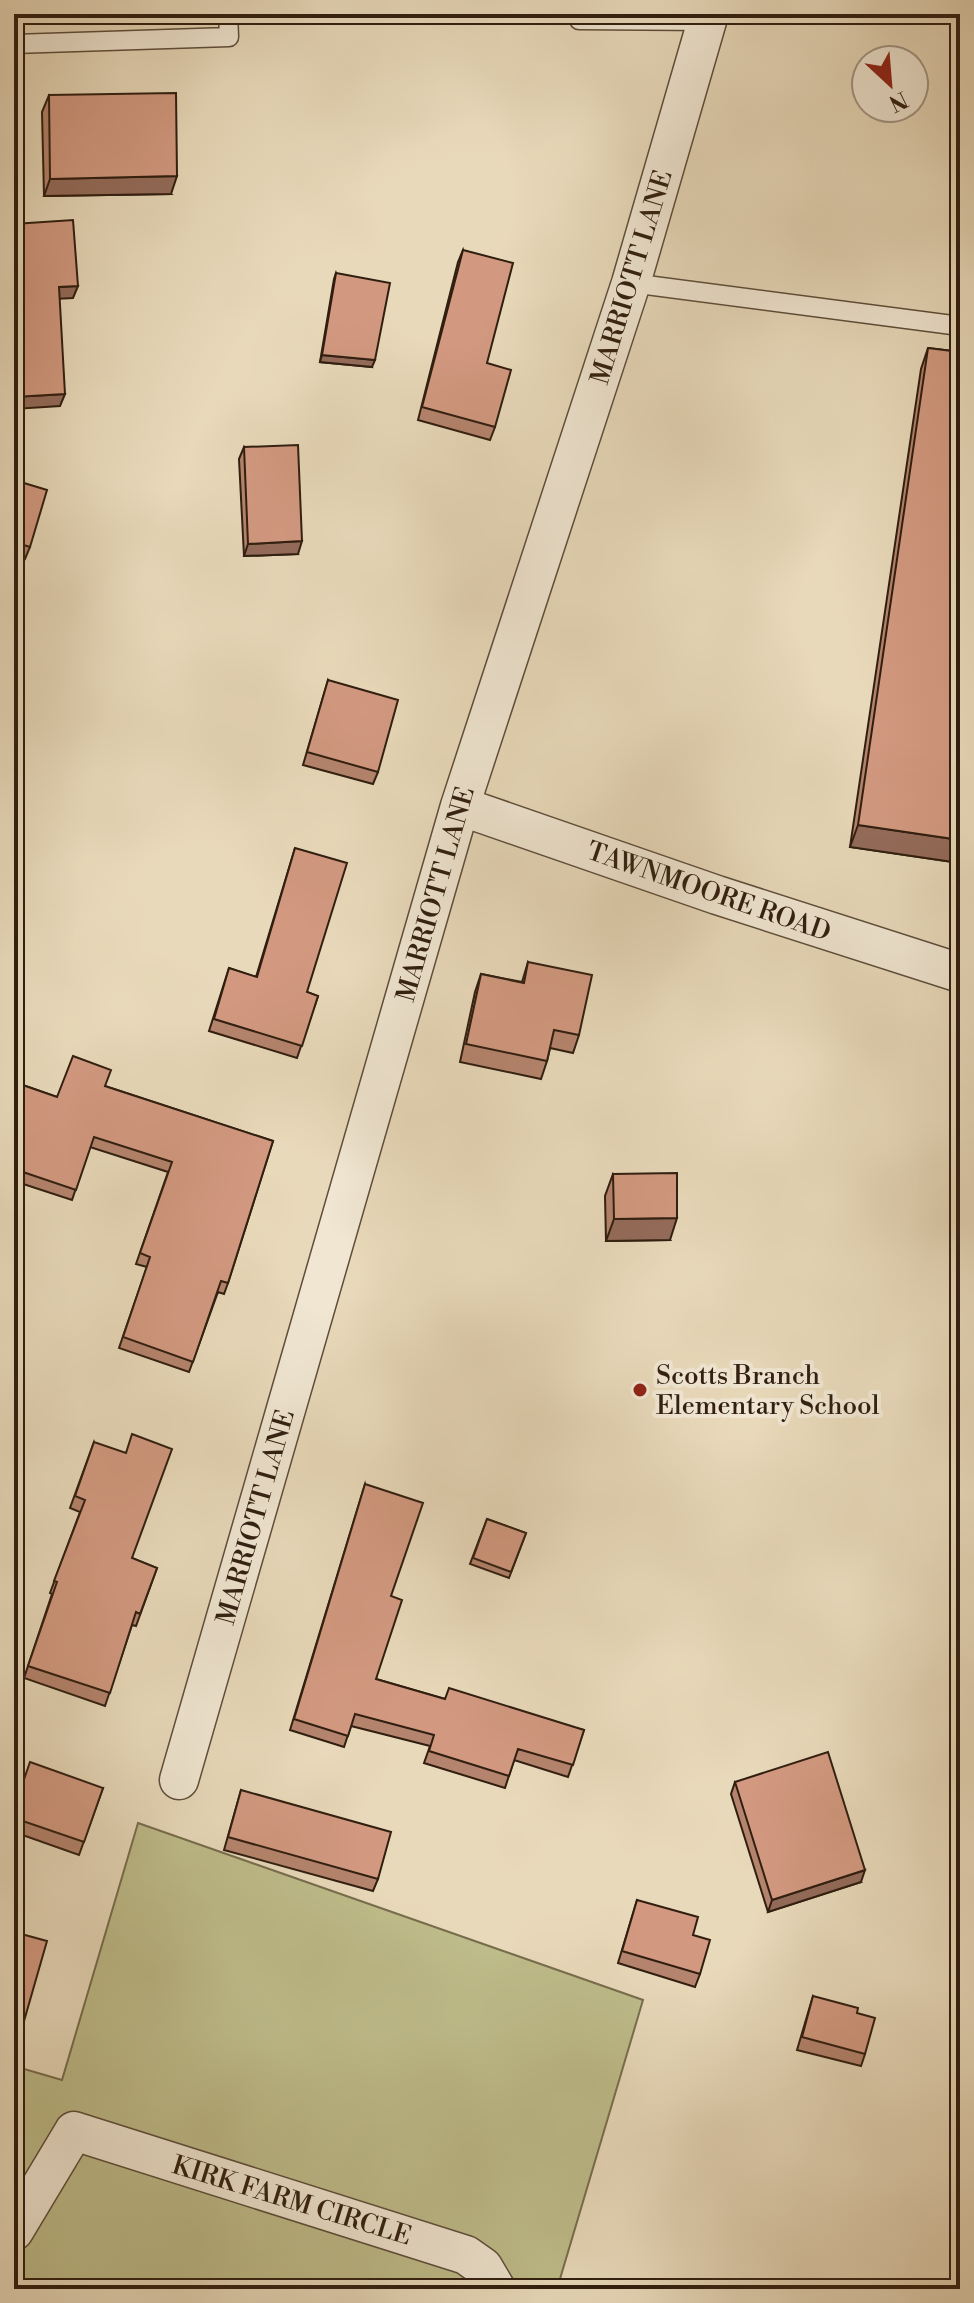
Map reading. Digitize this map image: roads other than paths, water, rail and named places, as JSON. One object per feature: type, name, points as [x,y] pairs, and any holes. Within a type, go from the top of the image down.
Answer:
[{"type":"street","name":"MARRIOTT LANE","points":[[179,1780],[460,806],[631,283],[708,17]]},
{"type":"street","name":"TAWNMOORE ROAD","points":[[460,806],[717,895],[960,973]]},
{"type":"street","name":"KIRK FARM CIRCLE","points":[[14,2231],[74,2131],[466,2255],[483,2267],[496,2289]]},
{"type":"lane","points":[[14,44],[229,37],[228,14]]},
{"type":"lane","points":[[579,14],[579,20],[708,17]]},
{"type":"lane","points":[[631,283],[960,326]]},
{"type":"place","name":"Scotts Branch Elementary School","points":[[640,1390]]}]
